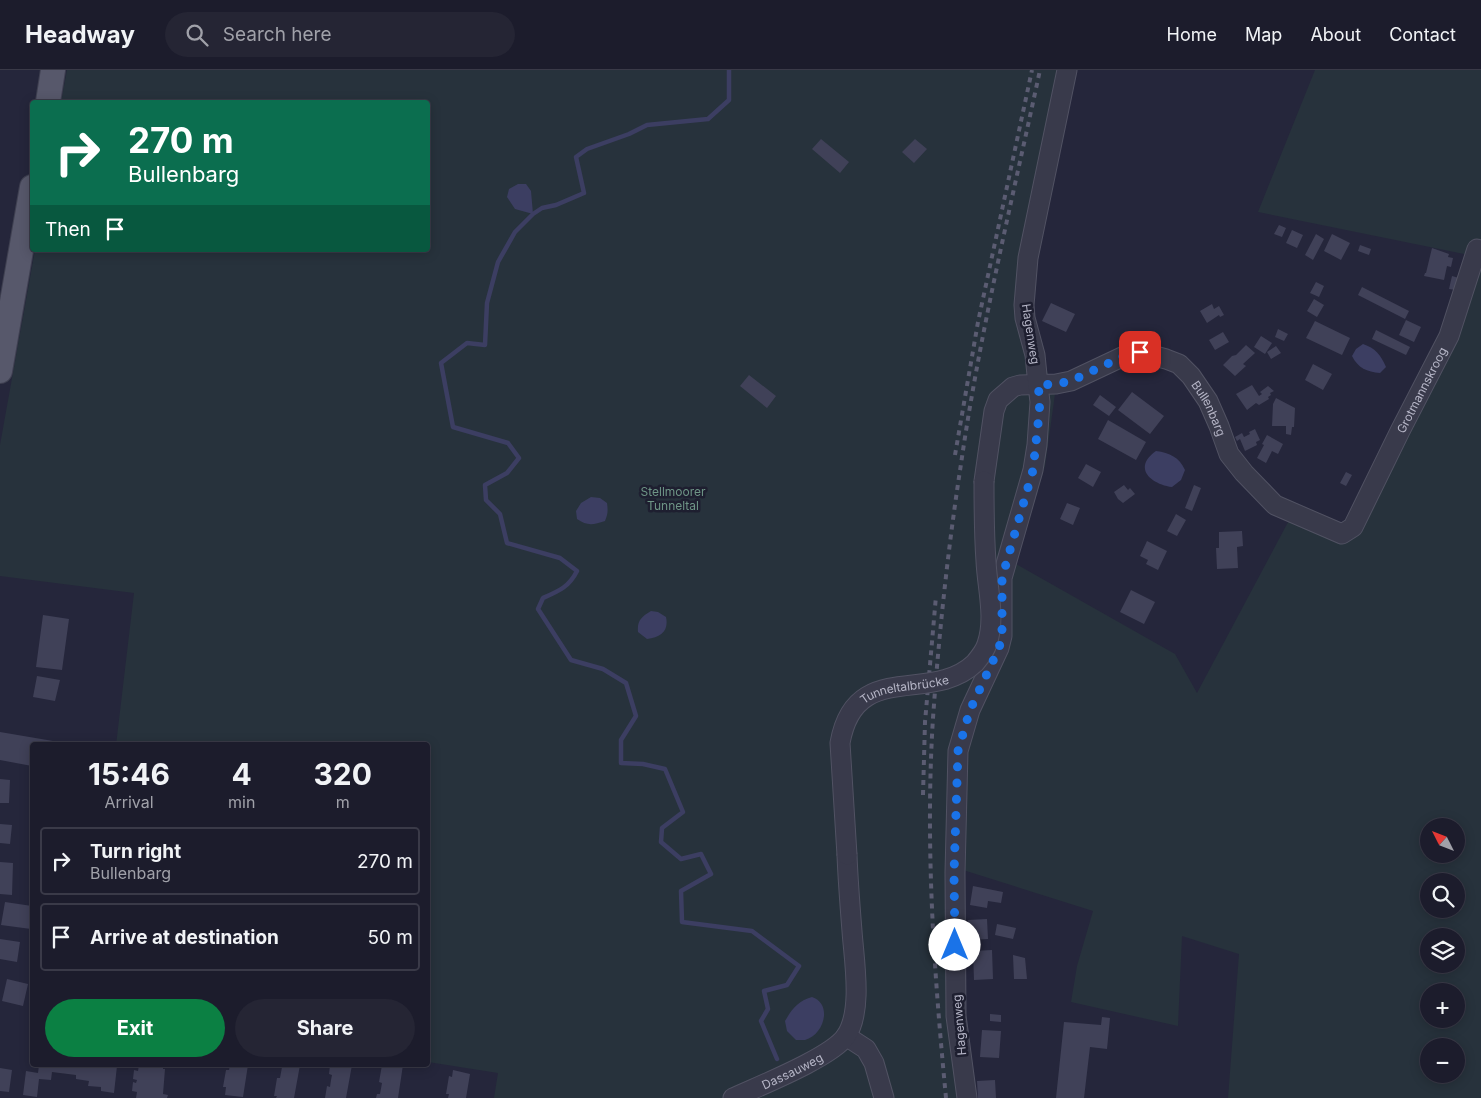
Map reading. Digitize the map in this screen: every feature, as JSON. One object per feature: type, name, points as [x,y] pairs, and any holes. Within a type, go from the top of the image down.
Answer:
[{"type":"main road","points":[[48,100],[53,70]]},
{"type":"main road","points":[[0,371],[30,199]]},
{"type":"street","name":"Hagenweg","points":[[967,1098],[956,1016],[954,874],[958,751],[970,710],[999,648],[1002,636],[1002,578],[1033,470],[1040,402],[1035,355],[1025,318],[1025,281],[1028,258],[1067,70]]},
{"type":"street","name":"Grotmannskroog","points":[[1353,528],[1449,336],[1477,249]]},
{"type":"street","name":"Bullenbarg","points":[[1038,385],[1071,381],[1124,356],[1140,352],[1153,354],[1179,364],[1191,376],[1208,401],[1220,426],[1229,454],[1244,473],[1275,505],[1342,534],[1353,528]]},
{"type":"street","name":"Tunneltalbrücke","points":[[846,1036],[854,1009],[856,985],[840,743],[842,732],[852,711],[877,690],[954,677],[963,673],[984,652],[989,636],[990,610],[986,562],[984,481],[991,424],[998,400],[1013,387],[1038,385]]},
{"type":"street","name":"Dassauweg","points":[[734,1098],[824,1053],[846,1036]]},
{"type":"street","points":[[846,1036],[866,1049],[874,1063],[884,1098]]},
{"type":"green space","name":"Stellmoorer Tunneltal","points":[[67,70],[1075,70],[1033,275],[1033,329],[1055,394],[1045,466],[1016,564],[1175,654],[1197,693],[1295,509],[1344,529],[1445,333],[1469,255],[1258,212],[1315,70],[1481,70],[1481,1098],[1228,1098],[1239,954],[1182,936],[1178,1026],[1071,1002],[1077,966],[1093,911],[963,870],[949,979],[957,1098],[494,1098],[498,1073],[430,1062],[430,742],[116,742],[134,593],[0,576],[0,445],[35,252],[430,252],[430,100],[61,100]]},
{"type":"water","points":[[518,184],[526,184],[531,191],[533,214],[515,209],[507,197],[509,189]]},
{"type":"water","points":[[1363,344],[1377,352],[1382,359],[1386,367],[1380,373],[1363,369],[1354,360],[1352,356],[1356,349]]},
{"type":"water","points":[[1156,451],[1174,456],[1185,470],[1181,480],[1172,487],[1151,479],[1147,474],[1145,463]]},
{"type":"water","points":[[591,497],[600,498],[607,503],[605,521],[590,524],[577,519],[576,511],[581,503]]},
{"type":"water","points":[[651,611],[658,612],[666,617],[667,622],[665,630],[660,635],[647,639],[638,632],[638,625],[642,617]]},
{"type":"water","points":[[812,997],[819,1001],[822,1006],[824,1019],[812,1037],[805,1040],[796,1040],[787,1031],[785,1021],[796,1006]]},
{"type":"building","points":[[821,139],[849,162],[840,173],[812,149]]},
{"type":"building","points":[[915,139],[927,149],[914,163],[902,152]]},
{"type":"building","points":[[1279,225],[1286,228],[1282,237],[1274,234]]},
{"type":"building","points":[[1292,230],[1303,235],[1297,248],[1286,243]]},
{"type":"building","points":[[1316,234],[1324,239],[1313,260],[1305,255]]},
{"type":"building","points":[[1332,234],[1350,243],[1341,260],[1324,251]]},
{"type":"building","points":[[1360,245],[1371,249],[1369,255],[1358,251]]},
{"type":"building","points":[[1432,248],[1449,254],[1448,257],[1453,258],[1451,267],[1447,266],[1444,280],[1424,276]]},
{"type":"building","points":[[1452,276],[1459,278],[1456,290],[1449,289]]},
{"type":"building","points":[[1316,282],[1324,286],[1319,297],[1310,293]]},
{"type":"building","points":[[1362,287],[1409,311],[1405,319],[1358,295]]},
{"type":"building","points":[[1314,299],[1324,305],[1317,317],[1307,311]]},
{"type":"building","points":[[1051,303],[1075,314],[1066,332],[1042,321]]},
{"type":"building","points":[[1212,304],[1214,309],[1219,306],[1224,315],[1220,317],[1219,315],[1207,323],[1200,311]]},
{"type":"building","points":[[1406,320],[1421,327],[1414,342],[1399,335]]},
{"type":"building","points":[[1315,321],[1350,338],[1342,355],[1306,338]]},
{"type":"building","points":[[1278,329],[1288,334],[1284,341],[1275,337]]},
{"type":"building","points":[[1376,330],[1410,347],[1406,355],[1372,339]]},
{"type":"building","points":[[1223,332],[1229,342],[1215,350],[1209,340]]},
{"type":"building","points":[[1261,336],[1272,343],[1265,354],[1254,347]]},
{"type":"building","points":[[1246,345],[1255,353],[1243,364],[1246,366],[1235,376],[1223,365]]},
{"type":"building","points":[[1276,346],[1281,353],[1271,359],[1267,352]]},
{"type":"building","points":[[1313,364],[1332,374],[1323,390],[1305,380]]},
{"type":"building","points":[[749,375],[776,396],[767,408],[740,386]]},
{"type":"building","points":[[1252,385],[1259,396],[1262,394],[1260,392],[1268,386],[1274,391],[1270,393],[1269,399],[1259,405],[1256,403],[1247,410],[1236,394]]},
{"type":"building","points":[[1132,392],[1164,416],[1150,434],[1118,410]]},
{"type":"building","points":[[1100,395],[1116,407],[1109,416],[1093,405]]},
{"type":"building","points":[[1276,398],[1295,408],[1294,427],[1292,427],[1291,435],[1286,434],[1286,426],[1272,426],[1273,404]]},
{"type":"building","points":[[1108,420],[1146,442],[1136,460],[1098,439]]},
{"type":"building","points":[[1255,429],[1260,440],[1256,442],[1257,445],[1245,451],[1240,439],[1237,441],[1235,437],[1242,433],[1244,437]]},
{"type":"building","points":[[1267,435],[1283,444],[1278,454],[1272,451],[1266,463],[1257,458]]},
{"type":"building","points":[[1086,464],[1101,472],[1093,487],[1078,478]]},
{"type":"building","points":[[1346,472],[1352,475],[1346,486],[1340,483]]},
{"type":"building","points":[[1124,485],[1135,494],[1123,503],[1114,492]]},
{"type":"building","points":[[1194,485],[1201,488],[1192,511],[1185,508]]},
{"type":"building","points":[[1067,503],[1080,508],[1073,525],[1060,519]]},
{"type":"building","points":[[1176,514],[1186,520],[1177,536],[1167,531]]},
{"type":"building","points":[[1242,531],[1243,546],[1237,547],[1238,568],[1217,569],[1216,548],[1219,548],[1219,532]]},
{"type":"building","points":[[1147,541],[1167,551],[1158,570],[1146,564],[1148,560],[1140,556]]},
{"type":"building","points":[[1131,590],[1155,602],[1144,624],[1120,612]]},
{"type":"building","points":[[43,615],[69,619],[62,670],[36,667]]},
{"type":"building","points":[[37,676],[60,680],[55,701],[33,697]]},
{"type":"building","points":[[0,732],[53,741],[30,742],[30,766],[0,760]]},
{"type":"building","points":[[0,779],[10,780],[9,803],[0,803]]},
{"type":"building","points":[[0,824],[12,825],[10,844],[0,843]]},
{"type":"building","points":[[0,862],[13,863],[12,895],[0,894]]},
{"type":"building","points":[[973,886],[1003,892],[1001,903],[988,901],[987,908],[970,905]]},
{"type":"building","points":[[5,902],[30,906],[30,929],[1,925]]},
{"type":"building","points":[[987,919],[988,939],[969,940],[968,920]]},
{"type":"building","points":[[997,924],[1016,928],[1013,939],[995,935]]},
{"type":"building","points":[[0,939],[20,942],[17,962],[0,959]]},
{"type":"building","points":[[992,950],[993,979],[974,980],[973,951]]},
{"type":"building","points":[[1013,955],[1025,958],[1027,979],[1014,979]]},
{"type":"building","points":[[7,979],[28,984],[23,1006],[2,1001]]},
{"type":"building","points":[[990,1014],[1001,1015],[1001,1022],[990,1021]]},
{"type":"building","points":[[1102,1017],[1110,1018],[1107,1049],[1090,1047],[1084,1098],[1056,1098],[1064,1022],[1101,1025]]},
{"type":"building","points":[[982,1030],[1001,1031],[999,1058],[980,1057]]},
{"type":"building","points":[[39,1067],[117,1067],[114,1093],[101,1091],[101,1087],[88,1086],[89,1081],[76,1079],[76,1075],[52,1072],[51,1080],[39,1079],[37,1097],[23,1095],[26,1071],[38,1073]]},
{"type":"building","points":[[139,1067],[163,1067],[165,1069],[163,1094],[168,1095],[167,1098],[136,1098],[137,1092],[132,1091],[133,1082],[136,1083],[137,1080],[133,1079],[134,1070],[138,1071]]},
{"type":"building","points":[[230,1067],[248,1067],[243,1097],[225,1095],[226,1087],[223,1087],[226,1070],[229,1070]]},
{"type":"building","points":[[282,1067],[300,1067],[294,1098],[276,1098],[277,1096],[274,1096],[277,1078],[280,1078]]},
{"type":"building","points":[[330,1067],[352,1067],[346,1098],[325,1098],[327,1086],[330,1087],[332,1075],[329,1074]]},
{"type":"building","points":[[382,1067],[403,1067],[398,1098],[376,1098],[377,1094],[380,1094],[382,1083],[379,1082]]},
{"type":"building","points":[[0,1068],[12,1070],[9,1092],[0,1091]]},
{"type":"building","points":[[453,1070],[470,1074],[466,1098],[448,1098],[449,1094],[446,1094],[449,1076],[452,1077]]},
{"type":"building","points":[[995,1080],[996,1098],[978,1098],[977,1081]]},
{"type":"waterway","points":[[729,70],[729,100],[708,119],[647,125],[629,134],[587,149],[576,157],[584,193],[556,205],[542,208],[533,214],[515,232],[498,262],[487,303],[485,345],[467,343],[441,363],[453,427],[508,443],[519,458],[507,473],[485,485],[486,500],[500,514],[507,543],[560,558],[577,571],[571,581],[563,588],[543,598],[538,609],[571,660],[603,669],[626,683],[636,716],[621,740],[621,763],[643,764],[665,769],[683,812],[662,828],[661,842],[681,859],[701,854],[711,874],[681,891],[682,922],[752,931],[799,966],[787,985],[764,991],[768,1009],[761,1021],[777,1059]]},
{"type":"railway","points":[[955,455],[978,322],[1032,70]]},
{"type":"railway","points":[[946,1098],[938,1003],[930,861],[931,766],[938,654],[952,527],[977,365],[1040,70]]},
{"type":"railway","points":[[923,795],[925,722],[936,596]]},
{"type":"route","points":[[955,945],[954,874],[958,751],[970,710],[999,648],[1002,636],[1002,578],[1033,470],[1040,402],[1038,385],[1071,381],[1124,356],[1140,352]]}]
